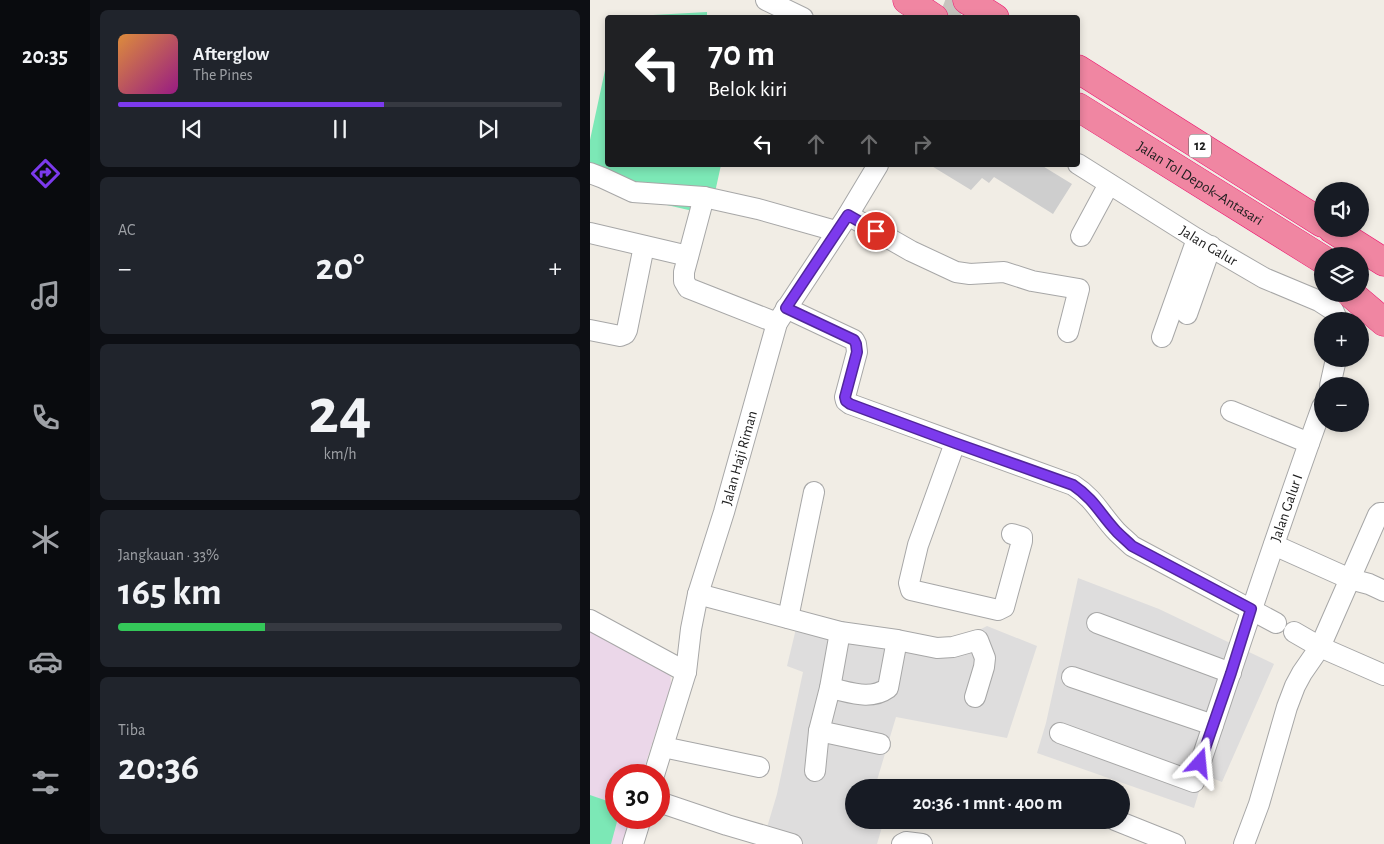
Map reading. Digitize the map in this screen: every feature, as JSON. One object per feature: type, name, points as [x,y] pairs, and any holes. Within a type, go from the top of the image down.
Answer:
[{"type":"highway","points":[[907,0],[930,15]]},
{"type":"highway","points":[[967,0],[990,15]]},
{"type":"highway","name":"Jalan Tol Depok–Antasari","points":[[1080,70],[1314,218]]},
{"type":"highway","name":"Jalan Tol Depok–Antasari","points":[[1080,108],[1314,254]]},
{"type":"highway","points":[[1270,226],[1314,263]]},
{"type":"highway","points":[[1345,237],[1384,262]]},
{"type":"highway","points":[[1369,288],[1384,298]]},
{"type":"highway","points":[[1360,302],[1384,322]]},
{"type":"street","points":[[766,0],[797,15]]},
{"type":"street","name":"Jalan Galur","points":[[1080,165],[1264,278],[1319,301],[1334,312]]},
{"type":"street","name":"Jalan Haji Riman","points":[[658,764],[686,672],[691,629],[698,594],[781,316],[877,167]]},
{"type":"street","points":[[590,174],[633,192],[704,197],[758,209],[842,223],[956,272],[970,274],[1004,272],[1032,280],[1079,289],[1068,332]]},
{"type":"street","points":[[1081,236],[1109,184]]},
{"type":"street","points":[[704,197],[684,272],[684,281],[688,288],[854,340],[857,352],[845,397],[846,401],[850,404],[1073,485],[1095,503],[1117,532],[1132,546],[1276,622]]},
{"type":"street","points":[[590,233],[688,256]]},
{"type":"street","points":[[1187,314],[1204,242]]},
{"type":"street","points":[[1162,337],[1204,242]]},
{"type":"street","points":[[590,330],[620,336],[625,334],[644,246]]},
{"type":"street","points":[[1232,411],[1309,443]]},
{"type":"street","name":"Jalan Galur I","points":[[1060,733],[1194,782],[1251,609],[1314,429]]},
{"type":"street","points":[[955,443],[918,545],[909,583],[911,590],[998,610],[1004,607],[1022,541],[1022,537],[1012,534]]},
{"type":"street","points":[[788,618],[814,492]]},
{"type":"street","points":[[1244,844],[1259,804],[1287,707],[1295,686],[1320,647],[1378,515],[1384,513]]},
{"type":"street","points":[[1274,545],[1350,579],[1369,584],[1384,591]]},
{"type":"street","points":[[698,594],[840,632],[938,648],[953,647],[978,640],[985,658],[975,697]]},
{"type":"street","points":[[590,620],[686,672]]},
{"type":"street","points":[[1097,623],[1231,673]]},
{"type":"street","points":[[815,771],[819,731],[830,688],[840,632]]},
{"type":"street","points":[[1294,632],[1320,647],[1384,675]]},
{"type":"street","points":[[830,688],[872,696],[880,694],[888,688],[897,640]]},
{"type":"street","points":[[1072,678],[1213,725]]},
{"type":"street","points":[[819,731],[880,744]]},
{"type":"street","points":[[663,747],[759,767]]},
{"type":"street","points":[[670,806],[792,844]]},
{"type":"street","points":[[1130,826],[1175,844]]},
{"type":"street","points":[[633,844],[638,829]]},
{"type":"street","points":[[902,844],[906,842],[922,844]]},
{"type":"shaded area","points":[[933,167],[1044,167],[1072,184],[1053,214],[994,177],[989,183],[982,178],[971,190]]},
{"type":"shaded area","points":[[1078,578],[1159,609],[1274,664],[1222,782],[1204,775],[1194,808],[1130,786],[1130,779],[1111,779],[1037,753],[1046,723]]},
{"type":"shaded area","points":[[800,612],[910,636],[960,640],[987,626],[1037,646],[1007,738],[896,717],[877,779],[845,779],[845,829],[881,829],[877,844],[762,844],[777,794],[803,672],[787,666]]},
{"type":"shaded area","points":[[590,620],[608,629],[630,654],[670,667],[671,685],[646,764],[605,764],[605,829],[627,829],[622,844],[590,844]]},
{"type":"green space","points":[[707,12],[707,15],[653,15]]},
{"type":"green space","points":[[605,70],[605,167],[721,167],[710,215],[667,205],[590,173],[590,140]]},
{"type":"green space","points":[[590,795],[605,800],[605,829],[615,829],[611,844],[590,844]]},
{"type":"tunnel","points":[[950,15],[956,0]]},
{"type":"route","points":[[876,231],[848,215],[786,308],[854,340],[857,352],[845,397],[846,401],[955,443],[1073,485],[1095,503],[1117,532],[1132,546],[1251,609],[1200,763]]}]
